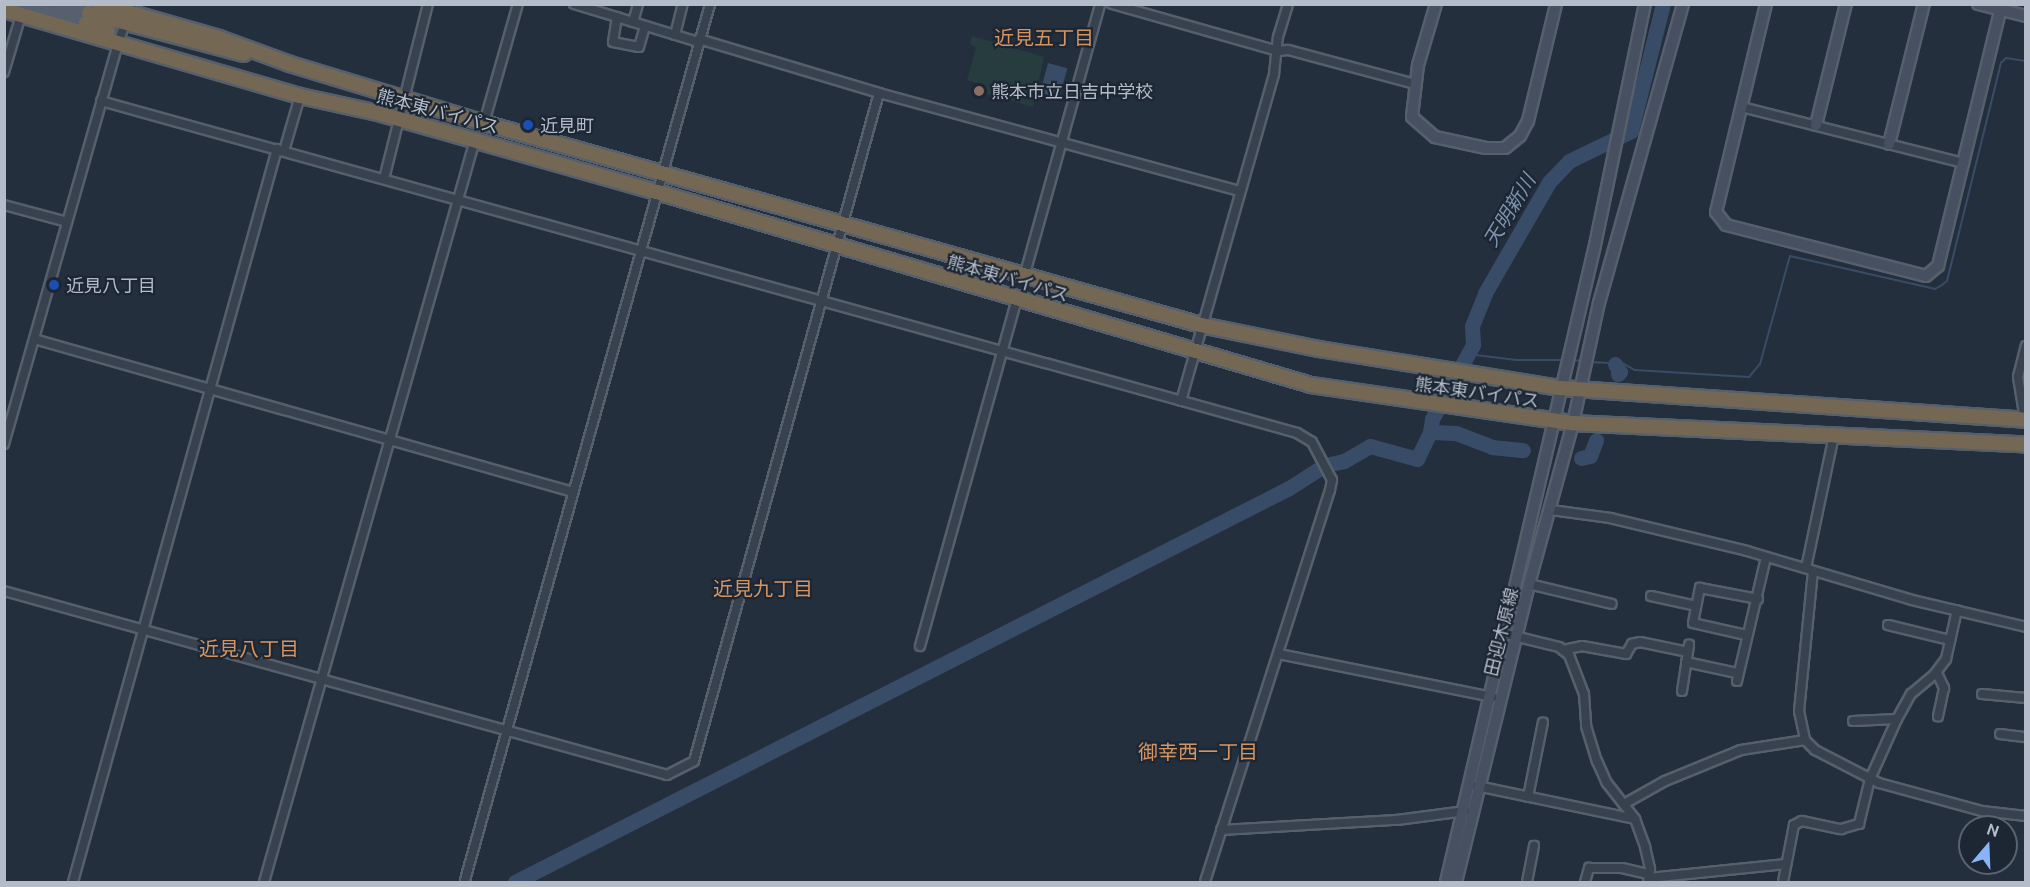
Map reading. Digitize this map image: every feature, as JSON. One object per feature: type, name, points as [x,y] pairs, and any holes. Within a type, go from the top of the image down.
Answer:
[{"type":"highway","name":"熊本東バイパス","points":[[4,10],[21,10],[219,38],[290,64],[484,123],[663,172],[1023,278],[1201,325],[1318,349],[1477,377],[1560,388],[2025,420]]},
{"type":"highway","name":"熊本東バイパス","points":[[92,14],[125,24],[300,96],[374,112],[657,192],[1311,385],[1474,411],[1573,423],[2025,444]]},
{"type":"highway","points":[[92,14],[374,112]]},
{"type":"main road","points":[[60,4],[92,14]]},
{"type":"main road","points":[[21,10],[92,14]]},
{"type":"street","points":[[384,179],[406,99],[428,4]]},
{"type":"street","points":[[484,123],[518,4]]},
{"type":"street","points":[[574,4],[879,93],[1240,191]]},
{"type":"street","points":[[633,22],[638,4]]},
{"type":"street","points":[[675,35],[683,4]]},
{"type":"street","points":[[465,880],[505,730],[710,4]]},
{"type":"street","points":[[1023,278],[1100,4]]},
{"type":"street","points":[[1112,4],[1278,51],[1288,50],[1415,84]]},
{"type":"street","points":[[1181,401],[1278,51],[1288,4]]},
{"type":"street","points":[[1436,4],[1415,84],[1412,117],[1425,132],[1486,148],[1504,148],[1520,136],[1528,121],[1556,4]]},
{"type":"street","name":"田迎木原線","points":[[1446,882],[1475,785],[1511,635],[1560,388],[1583,300],[1645,4]]},
{"type":"street","name":"田迎木原線","points":[[1511,635],[1551,510],[1599,303],[1683,4]]},
{"type":"street","points":[[1766,4],[1716,213],[1726,225],[1926,276],[1938,266],[2001,7]]},
{"type":"street","points":[[1816,125],[1846,4]]},
{"type":"street","points":[[1889,144],[1924,4]]},
{"type":"street","points":[[1978,4],[2001,7],[2025,16]]},
{"type":"street","points":[[4,72],[21,10]]},
{"type":"street","points":[[617,17],[613,42],[639,47],[645,26]]},
{"type":"street","points":[[4,444],[6,430],[101,100],[125,24]]},
{"type":"street","points":[[4,591],[667,775],[694,761],[879,93]]},
{"type":"street","points":[[73,882],[280,150],[300,96]]},
{"type":"street","points":[[101,100],[1297,433],[1312,442],[1332,480],[1280,654],[1205,882]]},
{"type":"street","points":[[1742,107],[1964,163]]},
{"type":"street","points":[[264,882],[475,140]]},
{"type":"street","points":[[4,205],[67,222]]},
{"type":"street","points":[[920,646],[1017,299]]},
{"type":"street","points":[[34,339],[573,492]]},
{"type":"street","points":[[2025,346],[2018,377],[2025,420]]},
{"type":"street","points":[[1833,435],[1810,570],[1799,711],[1804,740],[1815,750],[1870,778],[1982,811],[2025,816]]},
{"type":"street","points":[[1551,510],[1610,518],[1766,557],[2025,627]]},
{"type":"street","points":[[1686,662],[1737,677],[1746,635],[1752,627],[1766,557]]},
{"type":"street","points":[[1529,584],[1612,604]]},
{"type":"street","points":[[1746,635],[1693,623],[1700,588],[1758,599]]},
{"type":"street","points":[[1651,596],[1696,606]]},
{"type":"street","points":[[1783,882],[1794,825],[1802,821],[1841,829],[1859,824],[1870,778],[1897,719],[1911,694],[1937,673],[1946,659],[1957,610]]},
{"type":"street","points":[[1888,625],[1950,640]]},
{"type":"street","points":[[1511,635],[1563,650],[1569,655],[1584,694],[1587,726],[1597,761],[1607,783],[1635,819],[1649,878]]},
{"type":"street","points":[[1563,650],[1582,646],[1626,654],[1632,644],[1640,642],[1688,648],[1682,691]]},
{"type":"street","points":[[1280,654],[1496,698]]},
{"type":"street","points":[[1937,673],[1944,688],[1938,716]]},
{"type":"street","points":[[1982,694],[2025,698]]},
{"type":"street","points":[[1853,721],[1897,719]]},
{"type":"street","points":[[1528,797],[1544,722]]},
{"type":"street","points":[[2000,734],[2025,737]]},
{"type":"street","points":[[1624,804],[1665,781],[1741,750],[1804,740]]},
{"type":"street","points":[[1475,785],[1635,819]]},
{"type":"street","points":[[1221,830],[1397,820],[1468,811]]},
{"type":"street","name":"田迎木原線","points":[[1456,882],[1468,811]]},
{"type":"street","points":[[1527,882],[1534,846]]},
{"type":"street","points":[[1585,882],[1589,868],[1622,868],[1649,878],[1786,864]]},
{"type":"green space","points":[[972,36],[1044,57],[1033,107],[980,92],[982,85],[967,80],[976,48],[970,44]]},
{"type":"water","points":[[1048,63],[1067,68],[1059,98],[1040,93]]},
{"type":"waterway","name":"天明新川","points":[[1430,432],[1432,419],[1473,345],[1472,326],[1485,293],[1549,182],[1569,161],[1631,131],[1663,4]]},
{"type":"waterway","points":[[1589,362],[1624,364],[1635,370],[1749,377],[1760,364],[1790,256],[1935,289],[1942,285],[1947,281],[2001,63],[2006,58],[2026,61]]},
{"type":"waterway","points":[[1467,354],[1517,360],[1566,360]]},
{"type":"waterway","points":[[1571,360],[1584,361]]},
{"type":"waterway","points":[[1615,364],[1620,372],[1618,374]]},
{"type":"waterway","points":[[515,882],[1289,488],[1325,465],[1344,461],[1370,446],[1417,459],[1430,432],[1456,433],[1492,447],[1523,450]]},
{"type":"waterway","points":[[1581,458],[1590,456],[1596,440]]},
{"type":"place","name":"熊本市立日吉中学校","points":[[979,91]]},
{"type":"place","name":"近見町","points":[[528,125]]},
{"type":"place","name":"近見八丁目","points":[[54,285]]},
{"type":"district","name":"近見五丁目","points":[[1044,37]]},
{"type":"district","name":"近見九丁目","points":[[763,588]]},
{"type":"district","name":"近見八丁目","points":[[249,648]]},
{"type":"district","name":"御幸西一丁目","points":[[1198,751]]}]
